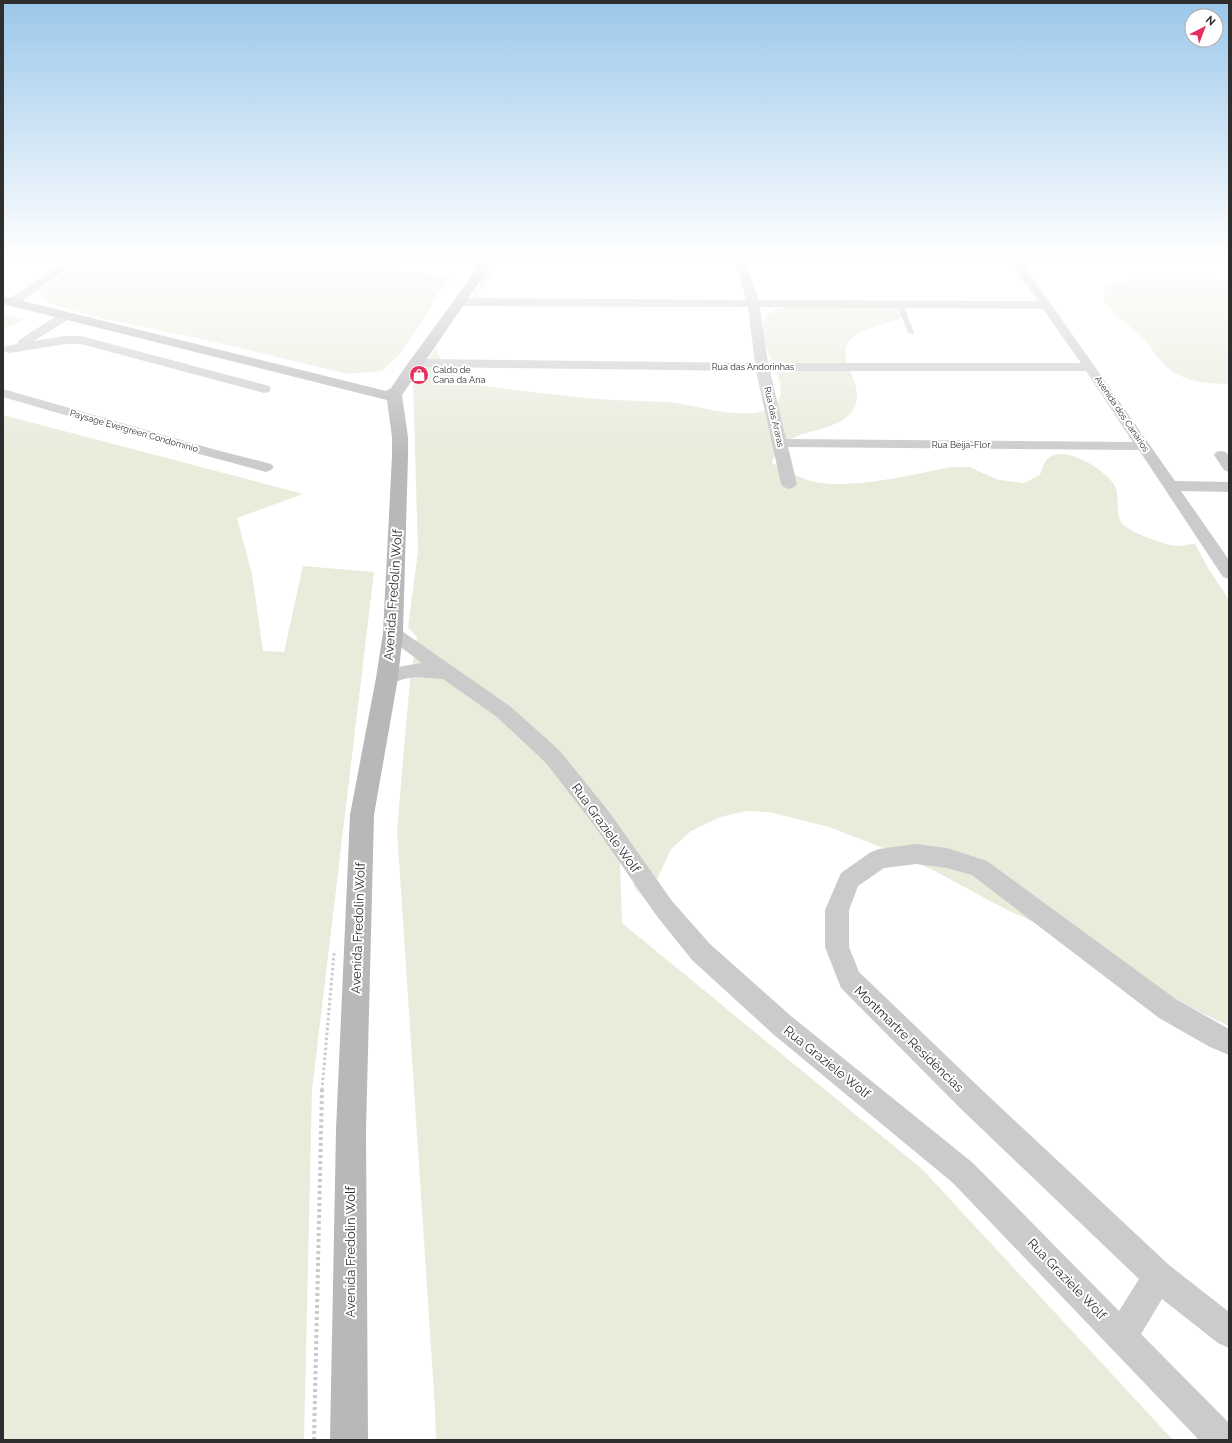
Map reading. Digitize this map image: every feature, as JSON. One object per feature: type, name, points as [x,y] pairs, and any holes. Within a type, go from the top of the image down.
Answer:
[{"type":"main road","points":[[99,324],[318,378],[387,391],[412,368],[444,324]]},
{"type":"main road","name":"Avenida Fredolin Wolf","points":[[349,1440],[351,1130],[362,815],[393,632],[400,456],[400,436],[387,391]]},
{"type":"street","points":[[7,351],[31,339],[53,324]]},
{"type":"street","name":"Rua das Araras","points":[[755,324],[762,367],[789,484]]},
{"type":"street","name":"Avenida dos Canários","points":[[1060,324],[1229,573]]},
{"type":"street","points":[[7,351],[65,340],[81,340],[264,390]]},
{"type":"street","name":"Rua das Andorinhas","points":[[412,368],[1090,367]]},
{"type":"street","name":"Paysage Evergreen Condomínio","points":[[3,393],[204,451],[266,467]]},
{"type":"street","name":"Rua Beija-Flor","points":[[780,443],[1143,446]]},
{"type":"street","points":[[1170,486],[1229,487]]},
{"type":"street","name":"Rua Graziele Wolf","points":[[393,632],[504,712],[553,757],[602,819],[664,908],[701,952],[782,1025],[963,1173],[1222,1440]]},
{"type":"street","name":"Rua Graziele Wolf","points":[[386,678],[403,671],[418,669],[448,672]]},
{"type":"street","name":"Montmartre Residências","points":[[1229,1042],[1219,1038],[1168,1009],[979,868],[947,858],[916,854],[879,859],[849,880],[837,910],[837,948],[850,980],[971,1099],[1158,1276],[1229,1332]]},
{"type":"street","points":[[1121,1335],[1137,1314],[1158,1276]]},
{"type":"lane","points":[[908,324],[911,333]]},
{"type":"path","points":[[314,1440],[322,1084],[335,946]]},
{"type":"green space","points":[[3,324],[14,324],[3,329]]},
{"type":"green space","points":[[132,324],[420,324],[400,354],[382,371],[347,374],[202,339]]},
{"type":"green space","points":[[882,324],[872,327],[860,333],[847,344],[845,352],[847,362],[857,392],[856,402],[851,413],[835,424],[794,437],[785,442],[775,453],[772,463],[786,471],[811,481],[826,484],[862,483],[952,467],[969,467],[999,480],[1024,483],[1040,475],[1042,467],[1050,457],[1057,454],[1066,454],[1086,461],[1104,473],[1111,480],[1117,491],[1119,518],[1121,522],[1129,529],[1149,538],[1171,545],[1178,546],[1195,544],[1208,568],[1229,600],[1229,1026],[1189,1007],[1066,937],[1007,910],[935,871],[886,849],[829,827],[770,812],[746,811],[720,817],[691,831],[671,849],[654,886],[658,914],[635,888],[619,835],[622,923],[923,1170],[1173,1440],[436,1440],[397,830],[410,680],[417,637],[408,627],[418,552],[413,380],[436,348],[446,368],[463,380],[478,385],[580,397],[669,402],[735,413],[760,412],[770,408],[780,398],[780,385],[764,339],[763,325]]},
{"type":"green space","points":[[1127,324],[1229,324],[1229,384],[1194,381],[1175,373],[1161,361],[1138,333]]},
{"type":"green space","points":[[3,415],[303,494],[237,518],[252,574],[263,651],[284,652],[303,566],[374,572],[312,1090],[304,1440],[3,1440]]},
{"type":"place","name":"Caldo de Cana da Ana","points":[[419,375]]}]
